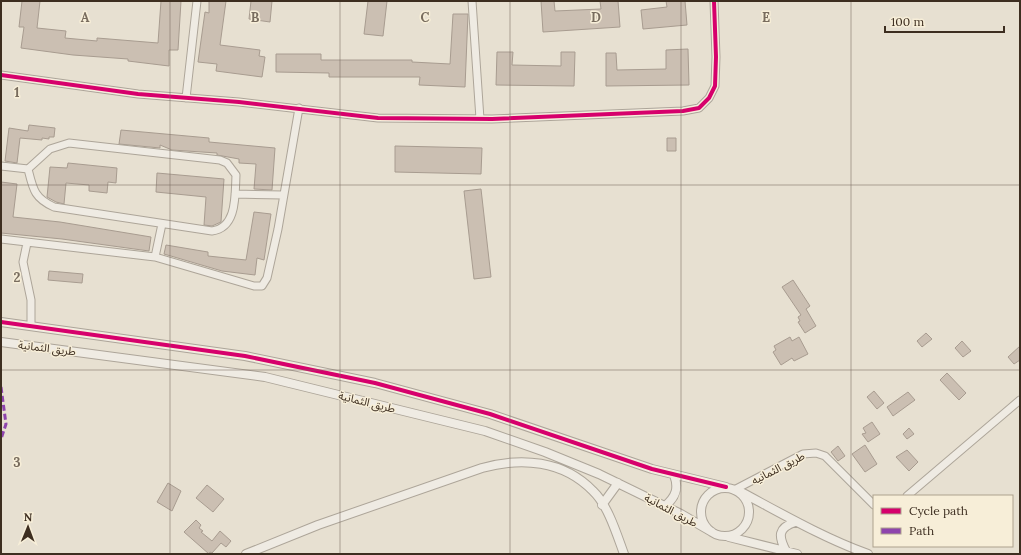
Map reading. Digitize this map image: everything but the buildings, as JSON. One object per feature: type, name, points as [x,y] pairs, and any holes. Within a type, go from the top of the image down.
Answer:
[{"type":"street","points":[[186,98],[197,1]]},
{"type":"street","points":[[472,1],[480,119]]},
{"type":"street","points":[[1,75],[138,94],[299,108],[378,118],[480,119],[683,111],[699,108],[709,98],[715,86],[716,57],[714,1]]},
{"type":"street","points":[[1,239],[155,257],[254,286],[262,286],[267,278],[299,108]]},
{"type":"street","points":[[69,143],[220,160],[227,163],[236,176],[231,218],[220,230],[212,231],[54,207],[37,197],[32,186],[28,170],[41,156],[58,145],[69,143]]},
{"type":"street","points":[[1,166],[28,170]]},
{"type":"street","points":[[235,194],[283,195]]},
{"type":"street","points":[[155,257],[162,224]]},
{"type":"street","points":[[27,243],[23,262],[31,300],[31,326]]},
{"type":"street","points":[[1,322],[238,355],[376,383],[490,414],[616,458],[737,491],[749,504],[750,514],[748,522],[737,533],[724,536]]},
{"type":"street","name":"طريق الثمانية","points":[[1,342],[265,377],[485,431],[544,452],[618,483],[665,506],[712,532]]},
{"type":"street","points":[[908,495],[1020,400]]},
{"type":"street","name":"طريق الثمانيه","points":[[737,491],[803,454],[816,453],[825,456],[873,504]]},
{"type":"street","points":[[246,554],[318,525],[500,463],[526,461],[555,467],[576,478],[593,491],[616,530],[624,554]]},
{"type":"street","points":[[665,506],[672,500],[676,492],[677,483],[674,475]]},
{"type":"street","points":[[602,505],[618,483]]},
{"type":"street","points":[[726,487],[716,489],[707,496],[702,505],[701,516],[703,522],[712,532],[797,554]]},
{"type":"street","name":"طريق الثمانيه","points":[[737,491],[795,522],[841,544],[868,554]]},
{"type":"street","points":[[786,551],[780,537],[782,530],[787,525],[795,522]]},
{"type":"marked path","points":[[1,387],[6,424],[1,439]]},
{"type":"cycle path","points":[[1,75],[138,94],[239,102],[378,118],[492,119],[683,111],[699,108],[709,98],[715,86],[716,57],[714,1]]},
{"type":"cycle path","points":[[1,322],[245,356],[375,383],[490,414],[652,469],[726,487]]}]
